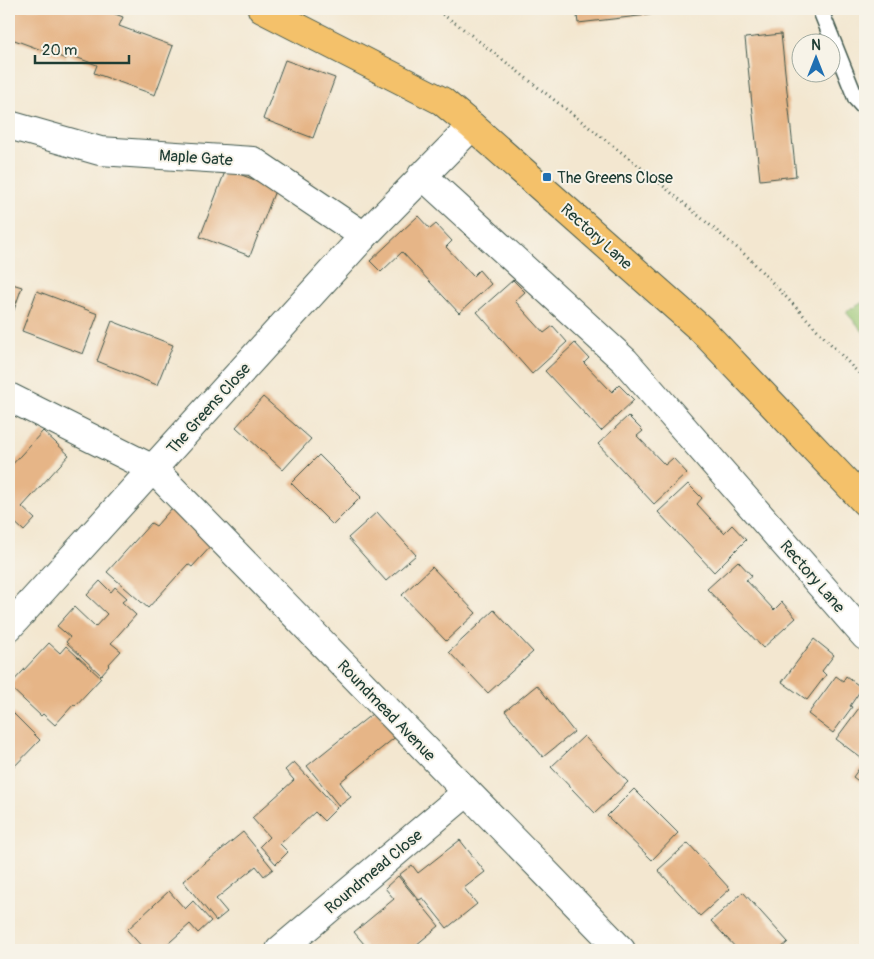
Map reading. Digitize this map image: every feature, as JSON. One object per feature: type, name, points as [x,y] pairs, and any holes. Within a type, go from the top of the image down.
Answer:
[{"type":"main road","name":"Rectory Lane","points":[[262,9],[442,101],[702,330],[865,502]]},
{"type":"street","name":"Maple Gate","points":[[9,125],[100,150],[253,161],[364,236]]},
{"type":"street","name":"The Greens Close","points":[[9,627],[364,236],[472,126]]},
{"type":"street","name":"Rectory Lane","points":[[422,175],[624,361],[865,636]]},
{"type":"street","name":"Roundmead Avenue","points":[[9,396],[153,469],[621,950]]},
{"type":"street","name":"Roundmead Close","points":[[280,950],[467,792]]},
{"type":"lane","points":[[820,9],[856,99],[865,109]]},
{"type":"path","points":[[434,9],[457,24],[649,174],[748,258],[865,380]]},
{"type":"green space","points":[[865,301],[865,334],[846,312]]},
{"type":"building","points":[[9,9],[102,9],[123,17],[119,26],[173,46],[155,95],[94,73],[97,65],[67,54],[66,59],[9,38]]},
{"type":"building","points":[[576,9],[690,9],[691,10],[578,23]]},
{"type":"building","points":[[781,34],[796,176],[760,180],[745,38]]},
{"type":"building","points":[[285,60],[335,78],[313,138],[263,119]]},
{"type":"building","points":[[226,169],[276,188],[250,256],[200,237]]},
{"type":"building","points":[[418,216],[430,229],[436,224],[452,241],[446,247],[473,276],[479,270],[491,284],[459,313],[402,252],[381,272],[370,261]]},
{"type":"building","points":[[513,280],[525,292],[515,301],[544,333],[553,326],[567,342],[532,374],[477,312]]},
{"type":"building","points":[[9,283],[22,287],[9,324]]},
{"type":"building","points":[[37,291],[98,314],[83,354],[22,331]]},
{"type":"building","points":[[112,321],[173,345],[157,385],[97,361]]},
{"type":"building","points":[[575,343],[589,358],[584,363],[612,392],[619,385],[634,400],[601,431],[545,371]]},
{"type":"building","points":[[263,397],[311,439],[283,470],[236,427]]},
{"type":"building","points":[[628,416],[643,431],[637,436],[665,465],[673,458],[687,473],[654,504],[598,444]]},
{"type":"building","points":[[43,431],[69,455],[22,507],[35,519],[24,531],[9,517],[9,507],[12,504],[9,500],[9,468]]},
{"type":"building","points":[[319,455],[361,497],[333,525],[291,483]]},
{"type":"building","points":[[688,484],[702,498],[697,504],[724,533],[732,525],[746,540],[714,572],[658,512]]},
{"type":"building","points":[[172,508],[213,544],[192,567],[188,564],[148,608],[107,572],[151,523],[156,526]]},
{"type":"building","points":[[377,512],[416,555],[386,581],[348,538]]},
{"type":"building","points":[[738,561],[752,576],[746,580],[774,610],[782,602],[796,618],[763,648],[707,589]]},
{"type":"building","points":[[432,567],[476,613],[446,641],[402,595]]},
{"type":"building","points":[[100,581],[111,592],[115,587],[127,598],[122,602],[136,615],[111,643],[121,651],[101,675],[66,642],[70,637],[57,626],[74,607],[95,627],[107,614],[87,595]]},
{"type":"building","points":[[494,610],[533,652],[488,693],[449,652]]},
{"type":"building","points":[[814,639],[834,655],[822,671],[826,675],[807,700],[782,682]]},
{"type":"building","points":[[49,643],[60,653],[66,646],[101,678],[55,725],[43,714],[41,716],[9,686]]},
{"type":"building","points":[[836,676],[843,681],[846,676],[862,688],[850,706],[852,707],[833,733],[808,714]]},
{"type":"building","points":[[537,685],[574,732],[543,757],[505,711]]},
{"type":"building","points":[[865,700],[865,753],[861,758],[836,739]]},
{"type":"building","points":[[9,709],[40,740],[9,772]]},
{"type":"building","points":[[377,710],[398,735],[340,782],[351,797],[339,806],[307,766]]},
{"type":"building","points":[[584,736],[628,782],[595,813],[551,767]]},
{"type":"building","points":[[865,760],[865,786],[853,777]]},
{"type":"building","points":[[294,762],[337,808],[324,821],[315,812],[280,844],[288,852],[276,864],[260,846],[269,837],[252,818],[294,780],[285,770]]},
{"type":"building","points":[[634,789],[678,833],[652,860],[607,816]]},
{"type":"building","points":[[243,832],[273,869],[264,876],[256,866],[216,899],[227,912],[216,921],[183,881]]},
{"type":"building","points":[[460,840],[485,872],[464,888],[477,904],[447,928],[423,898],[419,900],[399,875],[412,865],[418,873]]},
{"type":"building","points":[[688,843],[730,889],[700,916],[658,870]]},
{"type":"building","points":[[398,876],[439,926],[410,950],[369,950],[354,932],[394,899],[385,888]]},
{"type":"building","points":[[169,891],[185,909],[193,901],[211,921],[198,933],[190,924],[161,950],[142,950],[144,949],[127,930]]},
{"type":"building","points":[[743,892],[788,942],[779,950],[738,950],[711,921]]},
{"type":"place","name":"The Greens Close","points":[[547,177]]}]
